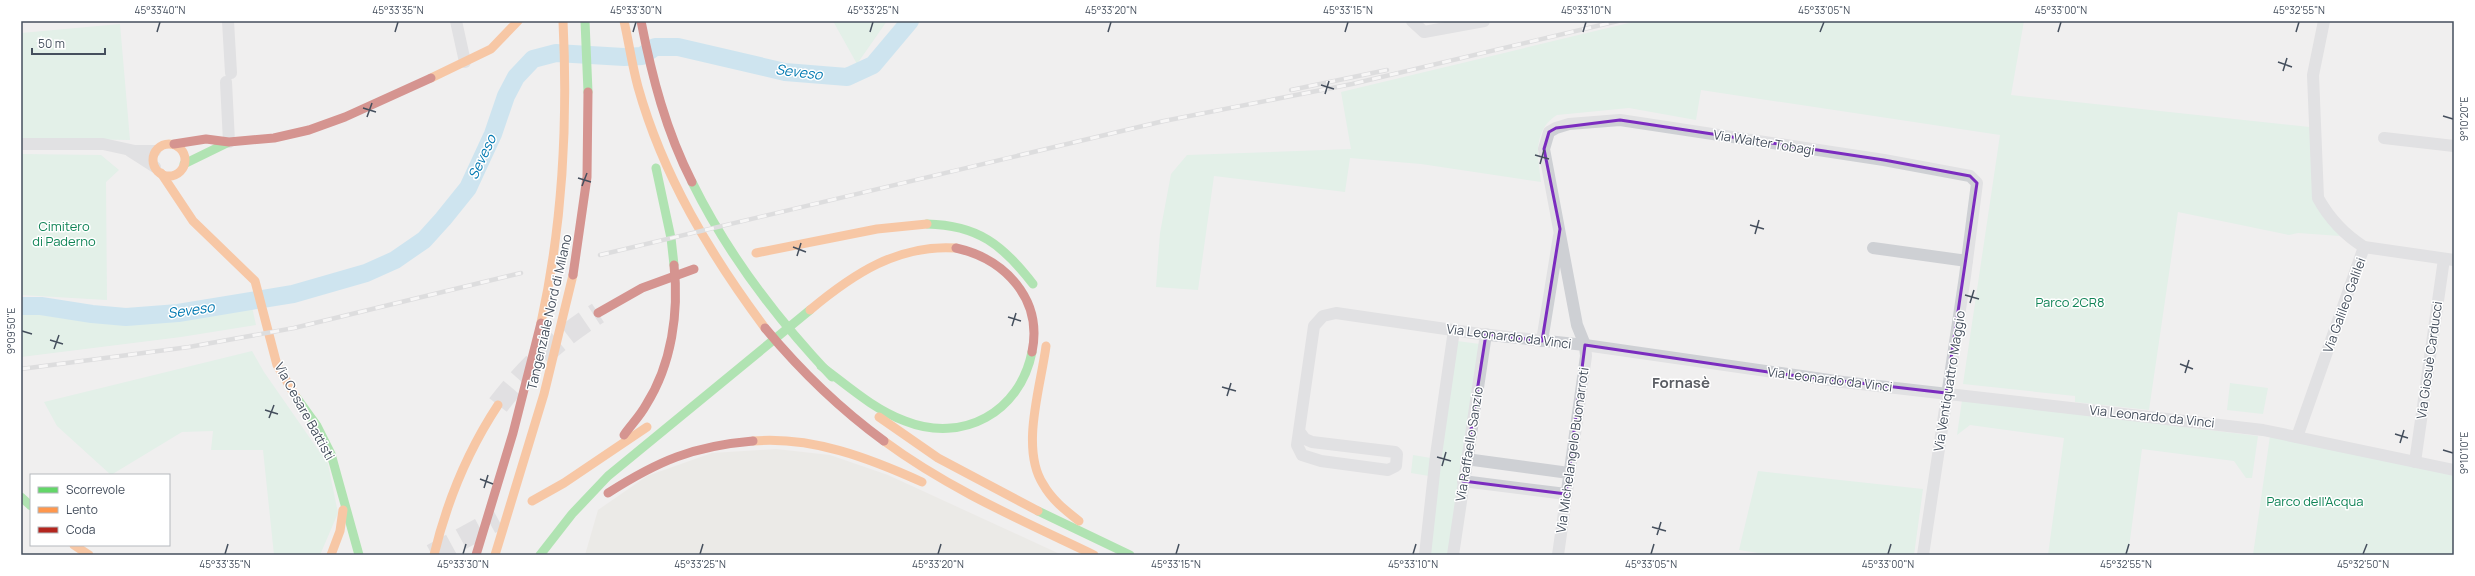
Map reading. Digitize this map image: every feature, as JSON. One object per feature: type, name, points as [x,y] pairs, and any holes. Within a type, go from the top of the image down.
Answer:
[{"type":"main road","points":[[229,142],[184,164],[177,173],[168,175],[158,170],[153,161],[156,152],[165,144],[206,139],[229,142],[274,138],[309,130],[345,117],[490,49],[518,21]]},
{"type":"main road","name":"Tangenziale Nord di Milano","points":[[495,555],[529,446],[570,289],[582,228],[587,173],[588,83],[585,21]]},
{"type":"main road","points":[[624,21],[635,71],[645,104],[670,172],[690,217],[712,253],[758,319],[784,350],[853,416],[916,464],[974,498],[1094,555]]},
{"type":"main road","name":"Tangenziale Nord di Milano","points":[[476,555],[512,442],[549,283],[558,225],[566,83],[563,22]]},
{"type":"main road","points":[[641,25],[651,68],[674,141],[706,212],[728,248],[770,308],[796,339],[821,366],[859,401],[904,437],[993,489],[1131,555]]},
{"type":"main road","points":[[592,464],[634,424],[654,394],[664,370],[669,349],[676,293],[675,260],[645,104]]},
{"type":"main road","points":[[174,144],[183,153],[184,164]]},
{"type":"main road","name":"Via Cesare Battisti","points":[[158,170],[184,211],[202,230],[251,275],[258,289],[272,348],[282,376],[317,426],[331,454],[359,555]]},
{"type":"main road","points":[[177,173],[184,211]]},
{"type":"main road","points":[[756,253],[885,227],[932,222],[954,225],[997,243],[1019,262],[1037,290]]},
{"type":"main road","points":[[939,235],[975,240],[995,248],[1019,262]]},
{"type":"main road","points":[[540,555],[572,514],[608,476],[834,290],[862,269],[886,257],[934,246],[971,251],[989,259],[1009,273],[1025,294],[1033,318],[1034,346],[1024,378],[1013,396],[995,414],[970,426],[945,430],[917,425],[870,403],[821,366]]},
{"type":"main road","points":[[598,313],[642,288],[694,269]]},
{"type":"main road","points":[[760,337],[791,312]]},
{"type":"main road","points":[[1046,340],[1042,377],[1031,437],[1033,458],[1040,480],[1052,498],[1067,514],[1131,555]]},
{"type":"main road","points":[[434,555],[442,517],[453,484],[469,450],[498,405]]},
{"type":"main road","points":[[532,501],[592,464],[655,420]]},
{"type":"main road","points":[[544,555],[596,502],[640,471],[674,457],[728,441],[747,439],[781,439],[821,445],[858,454],[893,467],[928,485]]},
{"type":"main road","points":[[21,497],[30,505]]},
{"type":"main road","name":"Via Cesare Battisti","points":[[331,555],[340,531],[344,497]]},
{"type":"main road","points":[[957,499],[1006,523],[1057,538]]},
{"type":"main road","points":[[75,546],[86,554]]},
{"type":"street","points":[[228,21],[229,142]]},
{"type":"street","points":[[456,21],[465,62]]},
{"type":"street","points":[[1412,21],[1424,32],[1484,21]]},
{"type":"street","name":"Via Galileo Galilei","points":[[2297,437],[2364,247],[2352,240],[2325,211],[2318,198],[2313,75],[2324,21]]},
{"type":"street","name":"Via Walter Tobagi","points":[[1549,132],[1569,124],[1620,120],[1884,160],[1970,176],[1977,183]]},
{"type":"street","name":"Via Michelangelo Buonarroti","points":[[1549,132],[1544,149],[1577,325],[1585,344],[1586,356],[1558,555]]},
{"type":"street","points":[[2384,138],[2454,146]]},
{"type":"street","points":[[21,144],[103,144],[125,149],[156,152]]},
{"type":"street","points":[[125,149],[158,170]]},
{"type":"street","name":"Via Ventiquattro Maggio","points":[[1923,555],[1967,261],[1977,183]]},
{"type":"street","name":"Via Michelangelo Buonarroti","points":[[1542,341],[1560,229]]},
{"type":"street","points":[[2364,247],[2449,260]]},
{"type":"street","points":[[1873,248],[1967,261]]},
{"type":"street","name":"Via Giosuè Carducci","points":[[2415,462],[2449,260]]},
{"type":"street","name":"Via Leonardo da Vinci","points":[[1299,431],[1305,439],[1312,442],[1395,452],[1397,454],[1396,466],[1388,470],[1321,461],[1302,454],[1297,445],[1299,431],[1314,326],[1323,316],[1336,313],[1542,341],[1585,344],[1774,373],[1946,394],[2222,424],[2297,437],[2454,470]]},
{"type":"street","points":[[1425,555],[1436,455],[1454,330]]},
{"type":"street","name":"Via Raffaello Sanzio","points":[[1453,555],[1466,459],[1486,334]]},
{"type":"street","points":[[1466,459],[1569,473]]},
{"type":"street","points":[[1463,481],[1566,494]]},
{"type":"highlighted area","points":[[1620,120],[1884,160],[1970,176],[1977,183],[1946,393],[1782,374],[1585,345],[1566,494],[1463,481],[1486,334],[1542,341],[1560,229],[1544,149],[1549,132],[1556,128]]},
{"type":"shaded area","points":[[776,449],[830,455],[888,475],[1062,555],[585,555],[598,510],[647,476],[712,453]]},
{"type":"green space","points":[[833,21],[887,21],[857,64]]},
{"type":"green space","name":"Parco 2CR8","points":[[1637,21],[2024,21],[2011,95],[2310,127],[2315,203],[2325,219],[2340,236],[2298,233],[2289,235],[2178,212],[2149,410],[2075,402],[2075,396],[1963,384],[2000,135],[1701,90],[1696,120],[1629,108],[1557,115],[1549,121],[1540,137],[1538,145],[1541,182],[1421,164],[1350,158],[1345,192],[1214,176],[1198,290],[1156,287],[1160,233],[1171,174],[1187,155],[1351,149],[1341,92]]},
{"type":"green space","points":[[120,24],[130,140],[21,138],[21,33]]},
{"type":"green space","name":"Cimitero di Paderno","points":[[21,154],[101,155],[119,170],[106,182],[107,300],[21,295]]},
{"type":"green space","points":[[252,307],[256,325],[181,337],[21,357],[21,313],[40,311],[125,321]]},
{"type":"green space","points":[[1457,341],[1480,344],[1450,555],[1428,555]]},
{"type":"green space","points":[[252,351],[264,372],[328,464],[338,513],[320,555],[274,555],[263,450],[211,450],[213,431],[182,432],[113,474],[110,474],[57,426],[44,402]]},
{"type":"green space","points":[[2230,383],[2268,388],[2263,414],[2227,410]]},
{"type":"green space","points":[[1962,400],[2258,436],[2252,478],[2246,478],[2234,461],[2142,449],[2128,555],[2048,555],[2064,438],[1970,425],[1957,435]]},
{"type":"green space","name":"Parco dell'Acqua","points":[[2270,436],[2454,475],[2454,555],[2253,555]]},
{"type":"green space","points":[[1413,455],[1431,458],[1429,476],[1411,473]]},
{"type":"green space","points":[[1758,471],[1923,489],[1914,555],[1771,555],[1739,550]]},
{"type":"waterway","name":"Seveso","points":[[21,306],[41,306],[92,314],[126,317],[178,313],[293,294],[366,273],[395,260],[424,240],[468,188],[493,134],[506,96],[516,77],[533,59],[556,53],[624,57],[642,56],[655,47],[678,47],[785,72],[847,77],[873,65],[910,21]]},
{"type":"tunnel","points":[[498,405],[520,378],[544,354],[569,333],[598,313]]},
{"type":"tunnel","points":[[432,555],[498,519]]},
{"type":"railway","points":[[600,255],[1164,121],[1352,84],[1618,21]]},
{"type":"railway","points":[[1291,90],[1387,70]]},
{"type":"railway","points":[[21,369],[189,347],[294,328],[521,273]]},
{"type":"traffic: fast","points":[[585,21],[588,92]]},
{"type":"traffic: fast","points":[[184,164],[227,143]]},
{"type":"traffic: fast","points":[[656,168],[671,238],[674,265]]},
{"type":"traffic: fast","points":[[692,182],[721,235],[754,285],[811,355],[832,377]]},
{"type":"traffic: fast","points":[[927,224],[961,228],[988,240],[1011,258],[1033,284]]},
{"type":"traffic: fast","points":[[540,555],[572,514],[608,476],[810,310]]},
{"type":"traffic: fast","points":[[821,366],[871,404],[893,416],[927,427],[948,428],[968,425],[986,418],[1002,406],[1015,391],[1025,373],[1032,352]]},
{"type":"traffic: fast","points":[[296,397],[317,426],[331,454],[359,555]]},
{"type":"traffic: fast","points":[[21,497],[30,505]]},
{"type":"traffic: fast","points":[[1038,511],[1130,555]]},
{"type":"traffic: slow","points":[[431,78],[491,49],[518,21]]},
{"type":"traffic: slow","points":[[541,323],[554,248],[562,173],[565,97],[563,21]]},
{"type":"traffic: slow","points":[[624,21],[638,87],[648,120],[675,183],[707,243],[725,272],[765,328]]},
{"type":"traffic: slow","points":[[169,144],[178,147],[182,151],[185,160],[182,169],[178,173],[169,176],[160,173],[156,169],[153,160],[156,151],[160,147],[169,144]]},
{"type":"traffic: slow","points":[[161,173],[193,221],[255,281],[277,365],[296,397]]},
{"type":"traffic: slow","points":[[756,253],[877,229],[927,224]]},
{"type":"traffic: slow","points":[[810,310],[843,285],[877,264],[896,256],[915,251],[935,248],[956,248]]},
{"type":"traffic: slow","points":[[495,555],[544,394],[573,275]]},
{"type":"traffic: slow","points":[[1046,346],[1034,416],[1033,453],[1036,469],[1050,495],[1079,521]]},
{"type":"traffic: slow","points":[[434,555],[445,515],[459,477],[477,441],[498,405]]},
{"type":"traffic: slow","points":[[879,417],[938,458],[1038,511]]},
{"type":"traffic: slow","points":[[532,501],[564,483],[647,427]]},
{"type":"traffic: slow","points":[[753,441],[775,440],[818,445],[861,457],[922,482]]},
{"type":"traffic: slow","points":[[884,441],[934,474],[960,489],[1094,555]]},
{"type":"traffic: slow","points":[[331,555],[340,531],[343,510]]},
{"type":"traffic: slow","points":[[76,546],[89,555]]},
{"type":"traffic: jam","points":[[641,21],[655,83],[667,123],[692,182]]},
{"type":"traffic: jam","points":[[174,144],[206,139],[229,142],[274,138],[309,130],[345,117],[431,78]]},
{"type":"traffic: jam","points":[[573,275],[587,177],[588,92]]},
{"type":"traffic: jam","points":[[956,248],[974,253],[990,261],[1016,284],[1026,299],[1032,315],[1034,333],[1032,352]]},
{"type":"traffic: jam","points":[[624,435],[641,413],[655,389],[668,355],[674,319],[674,265]]},
{"type":"traffic: jam","points":[[598,313],[642,288],[694,269]]},
{"type":"traffic: jam","points":[[476,555],[513,433],[541,323]]},
{"type":"traffic: jam","points":[[765,328],[806,374],[852,416],[884,441]]},
{"type":"traffic: jam","points":[[608,493],[643,472],[677,457],[712,447],[753,441]]},
{"type":"district","name":"Fornasè","points":[[1681,383]]}]
